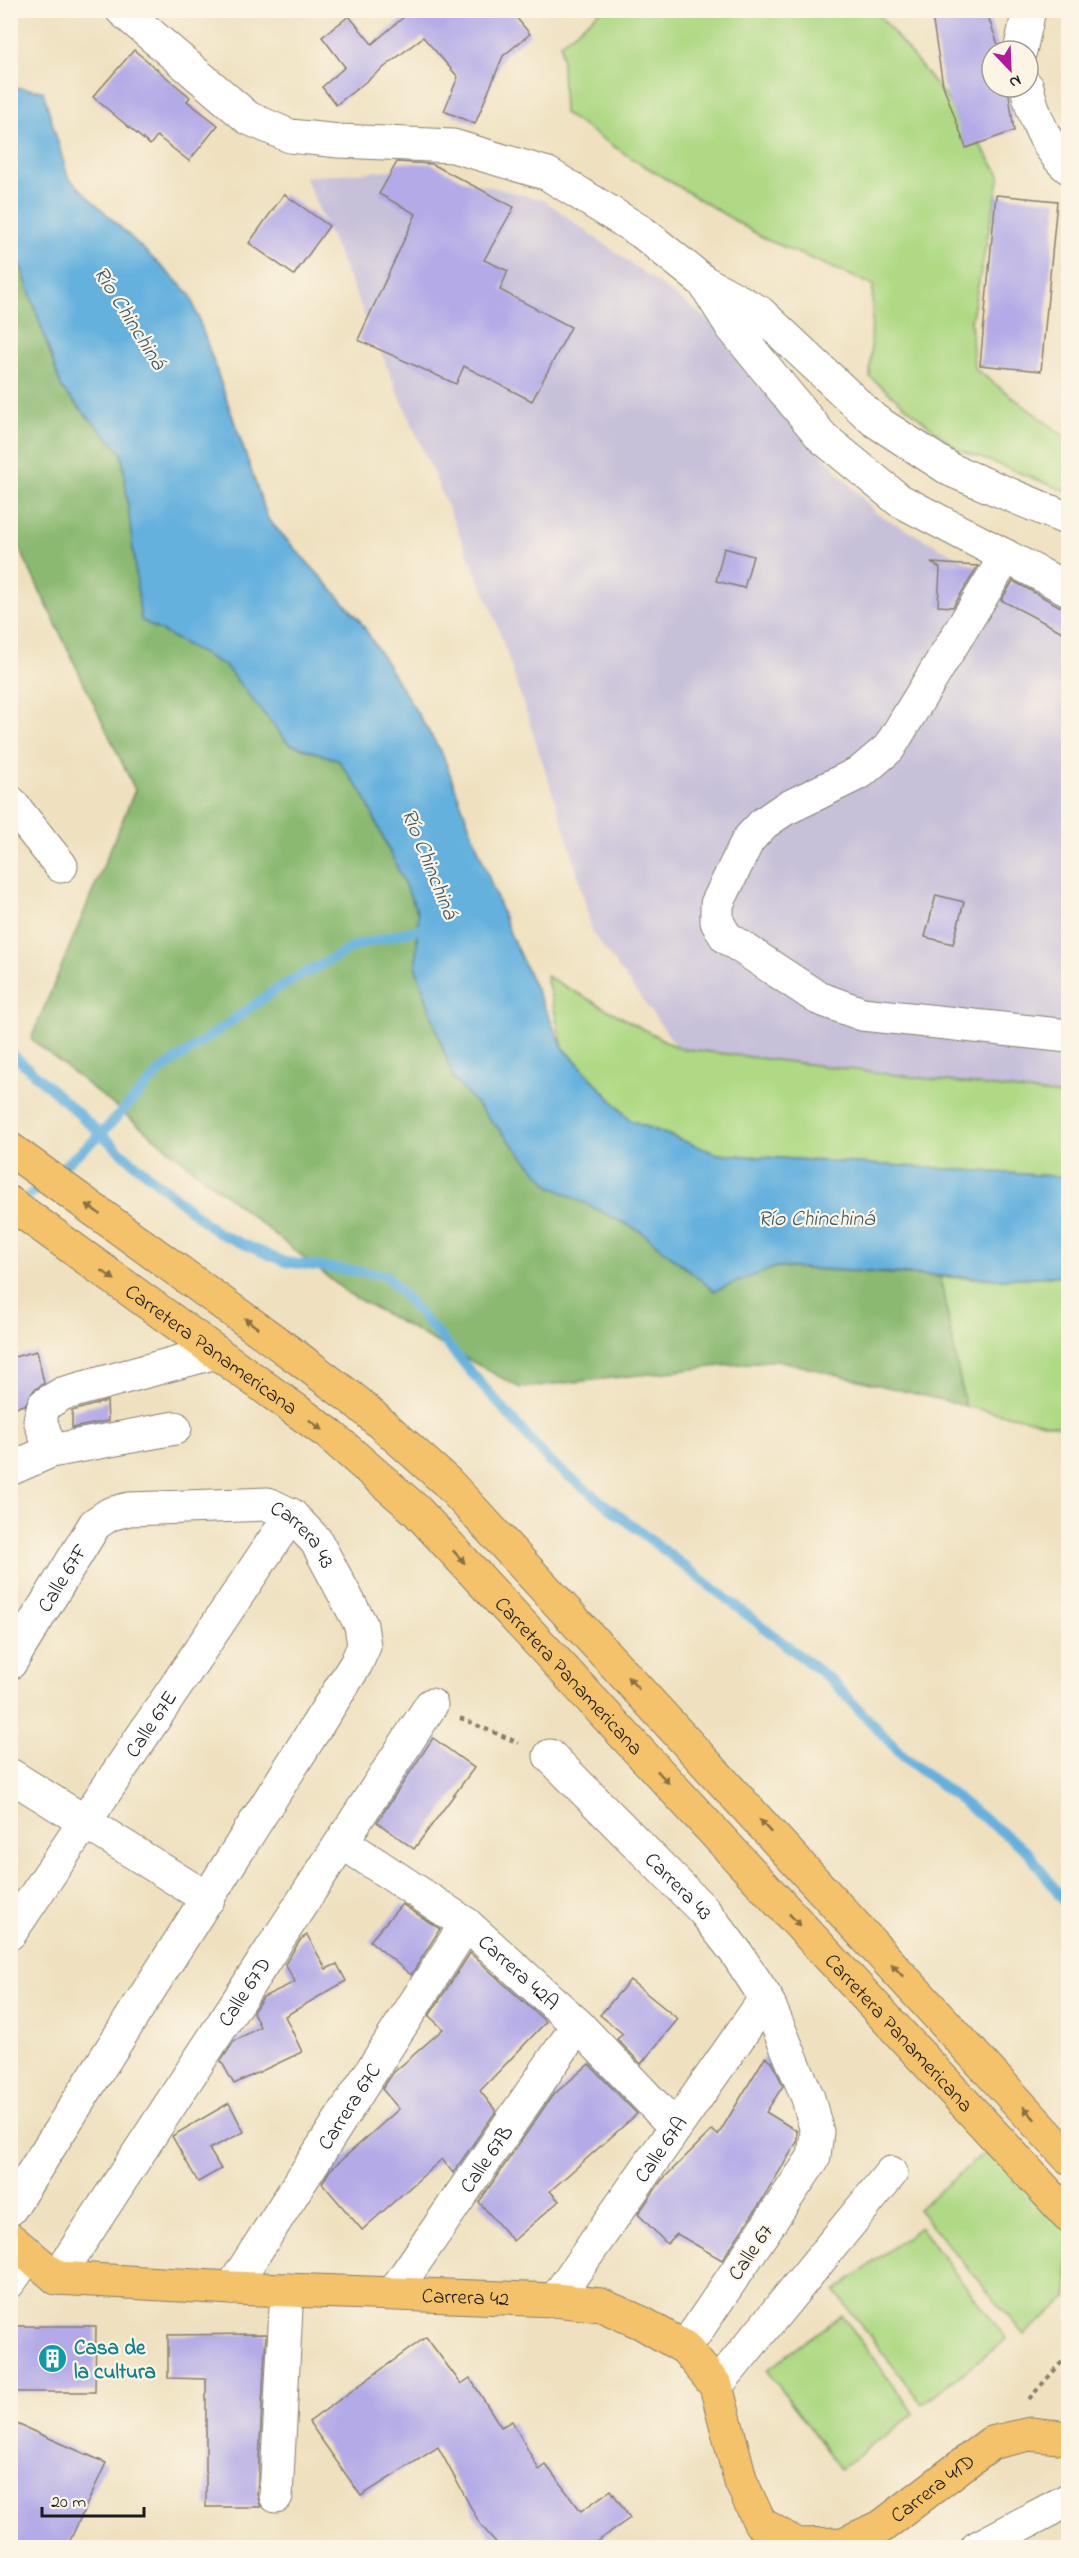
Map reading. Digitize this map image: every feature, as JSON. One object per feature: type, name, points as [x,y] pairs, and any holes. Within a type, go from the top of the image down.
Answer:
[{"type":"main road","name":"Carretera Panamericana","points":[[10,1149],[358,1403],[447,1482],[1068,2157]]},
{"type":"main road","name":"Carretera Panamericana","points":[[10,1203],[329,1434],[417,1511],[1068,2215]]},
{"type":"main road","points":[[20,2246],[57,2278]]},
{"type":"main road","name":"Carrera 42","points":[[57,2278],[232,2288],[394,2292],[555,2300],[601,2305],[642,2323],[685,2348],[716,2386],[741,2482],[760,2523],[797,2545]]},
{"type":"main road","name":"Carrera 41D","points":[[797,2545],[843,2544],[881,2527],[991,2443],[1030,2434],[1068,2438]]},
{"type":"street","points":[[122,10],[248,118],[290,136],[339,141],[453,146],[548,174],[643,233],[704,282],[759,312],[873,420],[951,470],[1068,519]]},
{"type":"street","points":[[1023,39],[1029,10]]},
{"type":"street","points":[[1030,99],[1031,106],[1063,163]]},
{"type":"street","points":[[704,282],[732,327],[822,437],[899,500],[1068,589]]},
{"type":"street","points":[[1006,556],[890,748],[861,772],[783,810],[764,823],[748,840],[717,904],[717,922],[726,937],[818,998],[862,1014],[1068,1036]]},
{"type":"street","points":[[10,802],[61,866]]},
{"type":"street","points":[[51,1451],[40,1420],[44,1405],[62,1394],[208,1347]]},
{"type":"street","points":[[10,1469],[51,1451],[175,1428]]},
{"type":"street","name":"Carrera 43","points":[[95,1524],[110,1514],[129,1509],[268,1504],[291,1515],[316,1541],[361,1625],[364,1646],[356,1664],[208,1899]]},
{"type":"street","name":"Calle 67E","points":[[10,1933],[291,1515]]},
{"type":"street","name":"Calle 67F","points":[[10,1663],[95,1524]]},
{"type":"street","name":"Calle 67D","points":[[57,2278],[431,1706]]},
{"type":"street","name":"Carrera 43","points":[[550,1756],[704,1911],[735,1951],[766,1998],[808,2098],[817,2132],[814,2157]]},
{"type":"street","points":[[10,1775],[83,1823],[208,1899],[10,2209]]},
{"type":"street","name":"Carrera 42A","points":[[342,1842],[466,1924],[578,2025],[675,2127]]},
{"type":"street","name":"Carrera 67C","points":[[232,2288],[466,1924]]},
{"type":"street","name":"Calle 67A","points":[[555,2300],[766,1998]]},
{"type":"street","name":"Calle 67B","points":[[394,2292],[578,2025]]},
{"type":"street","name":"Calle 67","points":[[685,2348],[814,2157]]},
{"type":"street","points":[[716,2386],[891,2173]]},
{"type":"street","points":[[10,2281],[20,2246]]},
{"type":"street","points":[[276,2496],[287,2290]]},
{"type":"street","points":[[977,2547],[1068,2500]]},
{"type":"path","points":[[431,1706],[550,1756]]},
{"type":"shaded area","points":[[414,168],[544,200],[714,324],[750,377],[877,514],[1068,616],[1068,1096],[678,1048],[593,934],[572,852],[493,612],[305,177]]},
{"type":"green space","points":[[601,11],[876,11],[962,117],[1000,175],[971,321],[974,368],[1068,439],[1068,492],[956,448],[870,377],[873,285],[765,239],[633,159],[564,113],[561,43]]},
{"type":"green space","points":[[10,249],[22,269],[62,389],[122,453],[141,620],[225,666],[288,743],[338,760],[363,794],[418,913],[416,968],[453,1078],[550,1186],[640,1231],[714,1291],[776,1267],[940,1277],[965,1406],[777,1360],[520,1388],[349,1294],[31,1039],[135,790],[16,541],[11,535]]},
{"type":"green space","points":[[546,976],[678,1048],[1068,1096],[1068,1177],[717,1154],[630,1120],[563,1047]]},
{"type":"green space","points":[[1068,1275],[1068,1428],[965,1406],[940,1277],[1002,1279]]},
{"type":"green space","points":[[996,2143],[1068,2228],[1068,2297],[1024,2335],[918,2209]]},
{"type":"green space","points":[[920,2227],[1007,2339],[922,2404],[835,2291]]},
{"type":"green space","points":[[842,2315],[914,2414],[840,2469],[767,2370]]},
{"type":"water","name":"Río Chinchiná","points":[[11,87],[43,91],[68,177],[190,294],[268,519],[359,619],[442,753],[511,936],[563,1047],[630,1120],[717,1154],[1068,1177],[1068,1275],[1002,1279],[776,1267],[714,1291],[640,1231],[550,1186],[453,1078],[416,968],[418,913],[363,794],[338,760],[288,743],[225,666],[141,620],[122,453],[62,389],[22,269],[11,249]]},
{"type":"building","points":[[400,10],[510,10],[530,34],[503,56],[475,124],[444,111],[458,77],[423,37],[336,105],[322,87],[345,67],[322,37],[349,16],[372,44],[405,16]]},
{"type":"building","points":[[931,10],[986,10],[996,39],[980,39],[980,99],[1010,99],[1014,131],[966,148],[943,85]]},
{"type":"building","points":[[134,50],[190,97],[187,101],[218,125],[189,161],[157,136],[150,145],[93,97]]},
{"type":"building","points":[[397,162],[432,164],[514,207],[484,260],[508,271],[500,290],[571,327],[532,401],[464,366],[456,384],[358,340],[416,214],[379,194]]},
{"type":"building","points":[[284,194],[329,226],[294,275],[249,243]]},
{"type":"building","points":[[996,195],[1057,201],[1041,371],[980,365]]},
{"type":"building","points":[[724,548],[753,556],[744,588],[716,581]]},
{"type":"building","points":[[931,563],[978,566],[953,607],[938,606],[940,568]]},
{"type":"building","points":[[1013,581],[1059,606],[1068,608],[1068,635],[1001,600]]},
{"type":"building","points":[[936,895],[964,902],[953,944],[925,937]]},
{"type":"building","points":[[37,1351],[44,1383],[34,1390],[25,1405],[10,1408],[10,1358]]},
{"type":"building","points":[[107,1401],[108,1421],[72,1428],[72,1411]]},
{"type":"building","points":[[433,1738],[474,1768],[414,1849],[377,1822]]},
{"type":"building","points":[[402,1904],[440,1929],[411,1975],[370,1941]]},
{"type":"building","points":[[307,1935],[326,1969],[337,1964],[346,1981],[285,2016],[302,2052],[234,2084],[221,2061],[234,2041],[260,2027],[253,2012],[263,1997],[295,1982],[285,1964],[301,1939]]},
{"type":"building","points":[[470,1953],[546,2022],[480,2091],[496,2111],[453,2173],[442,2159],[362,2230],[322,2183],[330,2170],[399,2109],[382,2089],[393,2073],[443,2029],[429,2016]]},
{"type":"building","points":[[630,1980],[678,2019],[641,2064],[617,2039],[623,2034],[600,2015]]},
{"type":"building","points":[[765,2057],[772,2061],[783,2086],[766,2112],[797,2131],[797,2142],[761,2202],[722,2260],[677,2234],[667,2244],[638,2214],[661,2181],[712,2130],[718,2135]]},
{"type":"building","points":[[589,2064],[637,2114],[550,2191],[559,2201],[513,2241],[479,2202],[552,2096]]},
{"type":"building","points":[[229,2103],[244,2132],[209,2149],[221,2169],[198,2182],[172,2136]]},
{"type":"building","name":"Casa de la cultura","points":[[10,2326],[96,2326],[95,2392],[10,2392]]},
{"type":"building","points":[[266,2334],[257,2495],[261,2507],[206,2507],[206,2379],[168,2378],[168,2335]]},
{"type":"building","points":[[426,2337],[461,2384],[470,2378],[501,2427],[512,2421],[539,2470],[546,2465],[581,2511],[611,2490],[630,2518],[589,2547],[500,2547],[480,2524],[438,2447],[361,2496],[309,2422]]},
{"type":"building","points":[[10,2421],[106,2463],[67,2547],[26,2547],[10,2541]]},
{"type":"waterway","name":"Río Chinchiná","points":[[18,1205],[100,1135],[159,1072],[278,988],[357,945],[431,926]]},
{"type":"waterway","points":[[10,1052],[123,1154],[218,1233],[285,1262],[386,1275],[549,1461],[831,1680],[904,1757],[1028,1852],[1068,1907]]},
{"type":"place","name":"Casa de la cultura","points":[[53,2359]]}]
